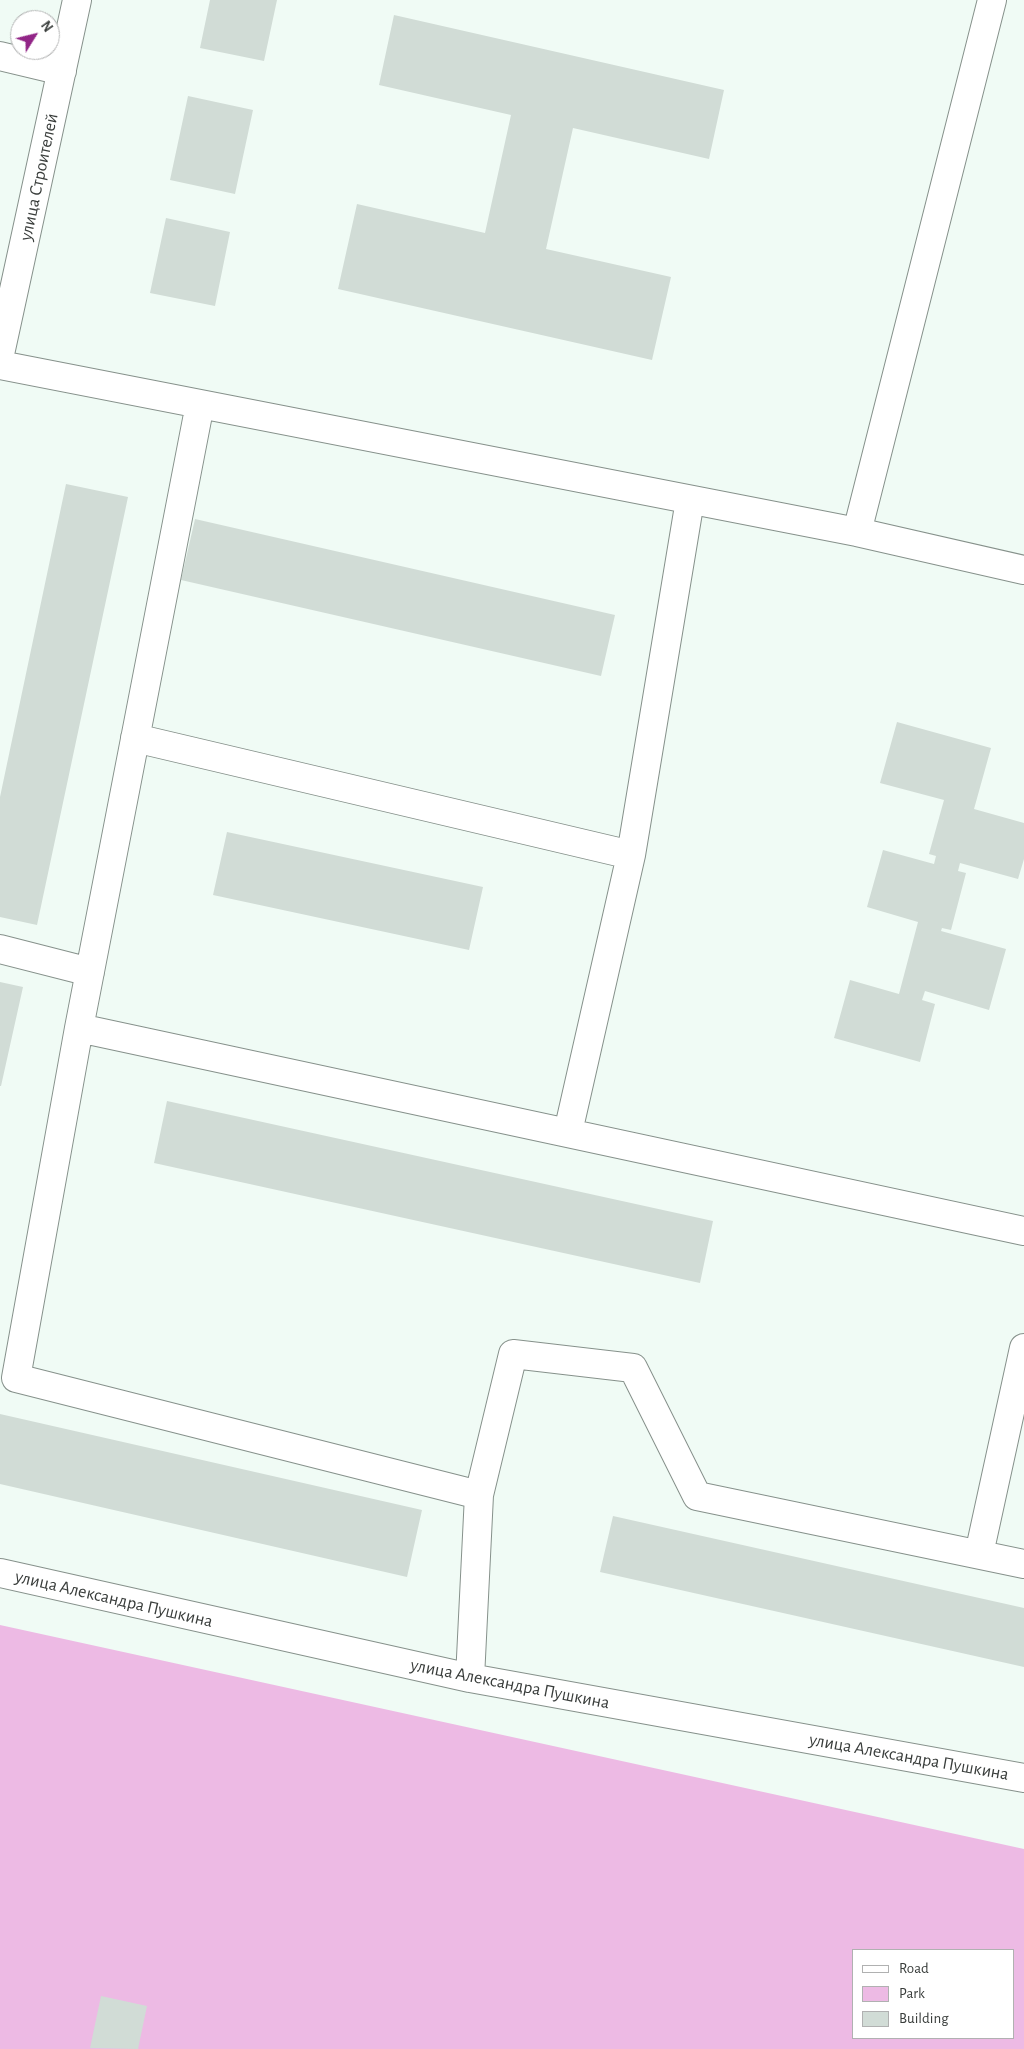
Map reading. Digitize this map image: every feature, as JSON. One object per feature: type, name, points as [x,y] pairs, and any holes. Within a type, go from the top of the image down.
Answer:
[{"type":"street","name":"улица Строителей","points":[[0,354],[77,0]]},
{"type":"street","points":[[857,532],[992,0]]},
{"type":"street","points":[[0,56],[62,71]]},
{"type":"street","points":[[0,365],[857,532],[1024,570]]},
{"type":"street","points":[[200,404],[79,1028],[16,1378],[479,1495]]},
{"type":"street","points":[[568,1132],[631,855],[690,500]]},
{"type":"street","points":[[135,738],[631,855]]},
{"type":"street","points":[[0,949],[90,972]]},
{"type":"street","points":[[79,1028],[1024,1230]]},
{"type":"street","points":[[979,1554],[1024,1348]]},
{"type":"street","points":[[470,1678],[479,1495],[513,1354],[633,1368],[697,1496],[1024,1564]]},
{"type":"street","name":"улица Александра Пушкина","points":[[0,1573],[470,1678],[1024,1778]]},
{"type":"green space","points":[[0,1625],[1024,1849],[1024,2049],[0,2049]]},
{"type":"building","points":[[210,0],[277,0],[264,61],[200,48]]},
{"type":"building","points":[[394,15],[724,90],[709,159],[573,128],[546,249],[671,277],[652,360],[338,289],[357,204],[485,233],[511,115],[379,85]]},
{"type":"building","points":[[188,96],[253,110],[235,194],[170,180]]},
{"type":"building","points":[[166,218],[230,232],[215,306],[150,293]]},
{"type":"building","points":[[66,484],[128,497],[37,925],[0,917],[0,797]]},
{"type":"building","points":[[195,519],[615,615],[601,676],[181,580]]},
{"type":"building","points":[[897,722],[991,748],[974,809],[1024,823],[1024,859],[1018,879],[960,863],[958,871],[966,873],[951,930],[942,928],[941,931],[1006,949],[989,1010],[925,991],[922,1000],[935,1004],[920,1062],[834,1038],[850,980],[899,994],[918,922],[867,907],[883,850],[934,864],[936,856],[929,854],[944,800],[880,783]]},
{"type":"building","points":[[227,832],[483,887],[469,950],[213,895]]},
{"type":"building","points":[[0,982],[23,987],[1,1086],[0,1086]]},
{"type":"building","points":[[167,1101],[713,1221],[700,1283],[154,1163]]},
{"type":"building","points":[[0,1414],[422,1510],[407,1577],[0,1484]]},
{"type":"building","points":[[613,1516],[1024,1608],[1024,1667],[600,1572]]},
{"type":"building","points":[[101,1996],[147,2006],[138,2049],[90,2048]]}]
